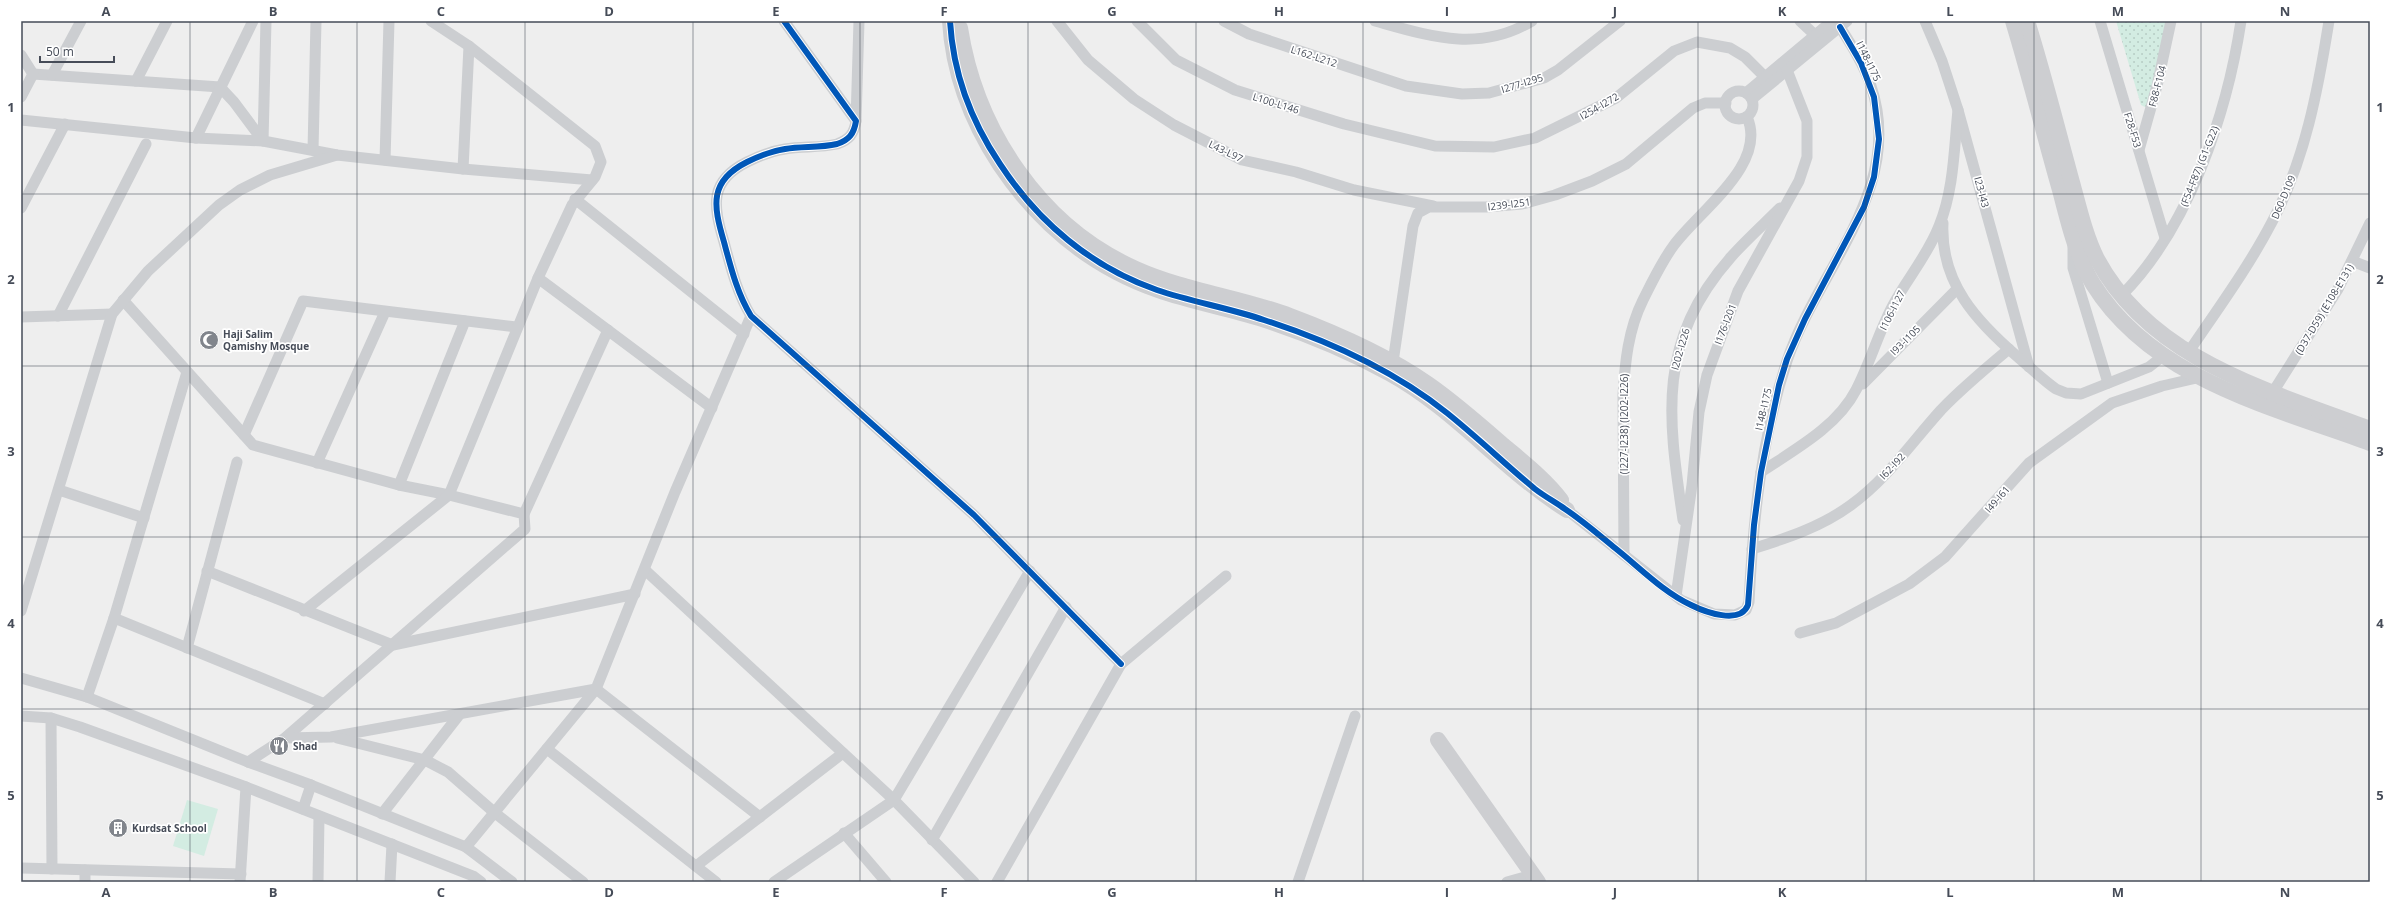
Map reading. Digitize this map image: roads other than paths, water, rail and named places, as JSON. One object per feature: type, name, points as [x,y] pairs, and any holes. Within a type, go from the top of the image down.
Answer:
[{"type":"street","points":[[52,75],[80,21]]},
{"type":"street","points":[[136,81],[167,21]]},
{"type":"street","points":[[196,138],[253,21]]},
{"type":"street","points":[[263,141],[266,21]]},
{"type":"street","points":[[314,150],[316,21]]},
{"type":"street","points":[[385,160],[390,21]]},
{"type":"street","points":[[304,611],[449,495],[516,327],[538,278],[575,199],[592,180],[601,162],[595,146],[470,46],[431,21]]},
{"type":"street","points":[[784,21],[856,121]]},
{"type":"street","points":[[950,21],[953,50],[962,87],[984,137],[1023,196],[1065,239],[1096,261],[1126,277],[1156,290],[1289,328],[1391,367],[1438,391],[1485,429],[1542,479],[1567,510]]},
{"type":"street","points":[[960,21],[963,44],[975,89],[998,140],[1034,190],[1080,235],[1106,253],[1136,269],[1170,281],[1290,316],[1358,345],[1391,367]]},
{"type":"street","name":"L43-L97","points":[[1057,21],[1088,60],[1134,99],[1174,125],[1242,160],[1296,172],[1354,190],[1434,206]]},
{"type":"street","name":"L100-L146","points":[[1137,21],[1176,60],[1235,90],[1344,124],[1435,146]]},
{"type":"street","name":"L162-L212","points":[[1224,21],[1249,34],[1406,86]]},
{"type":"street","points":[[1374,21],[1436,38],[1483,39],[1517,30],[1532,21]]},
{"type":"street","name":"I277-I295","points":[[1406,86],[1462,94],[1489,93],[1544,78],[1558,70],[1620,21]]},
{"type":"street","points":[[1800,21],[1815,35]]},
{"type":"street","name":"I23-I43","points":[[1925,21],[1942,61],[1958,110],[2029,367]]},
{"type":"street","points":[[2014,21],[2072,234],[2084,266],[2100,294],[2137,335],[2163,356],[2201,378],[2250,399],[2370,443]]},
{"type":"street","points":[[2027,21],[2084,225],[2097,258],[2122,295],[2141,317],[2172,343],[2188,353],[2232,375],[2370,429]]},
{"type":"street","name":"F28-F53","points":[[2100,21],[2166,238]]},
{"type":"street","name":"F88-F104","points":[[2139,150],[2157,86],[2171,21]]},
{"type":"street","name":"(F54-F87) (G1-G22)","points":[[2122,295],[2148,266],[2166,238],[2183,206],[2212,138],[2228,82],[2241,21]]},
{"type":"street","name":"D60-D109","points":[[2188,353],[2229,294],[2276,214],[2306,136],[2318,85],[2328,21]]},
{"type":"street","points":[[858,22],[855,130],[844,142],[824,147],[785,149],[771,153],[739,166],[726,175],[721,182],[716,203],[718,224],[738,293],[751,316],[974,515],[1121,664]]},
{"type":"street","points":[[1749,96],[1765,77],[1815,35],[1840,23]]},
{"type":"street","points":[[1749,96],[1787,70],[1840,23]]},
{"type":"street","name":"I148-I175","points":[[1567,510],[1676,596],[1692,606],[1714,614],[1735,614],[1744,612],[1749,602],[1752,549],[1761,472],[1772,413],[1787,359],[1811,306],[1864,207],[1874,178],[1879,139],[1874,96],[1861,62],[1840,23]]},
{"type":"street","name":"I254-I272","points":[[1435,146],[1494,147],[1535,138],[1616,98],[1674,51],[1697,42],[1730,48],[1745,57],[1765,77]]},
{"type":"street","points":[[463,169],[470,46]]},
{"type":"street","points":[[21,55],[33,74]]},
{"type":"street","name":"I176-I201","points":[[1676,596],[1685,534],[1699,412],[1707,375],[1738,291],[1788,201],[1803,171],[1807,157],[1808,129],[1805,112],[1787,70]]},
{"type":"street","points":[[33,74],[220,87],[242,112],[263,141]]},
{"type":"street","points":[[21,97],[33,74]]},
{"type":"street","points":[[1740,91],[1749,96],[1753,108],[1747,117],[1741,119],[1733,117],[1727,111],[1726,103],[1732,94],[1740,91]]},
{"type":"street","name":"I239-I251","points":[[1391,367],[1413,226],[1418,213],[1424,208],[1434,206],[1505,206],[1535,201],[1573,189],[1607,175],[1626,164],[1693,108],[1705,103],[1726,103]]},
{"type":"street","name":"I106-I127","points":[[1761,472],[1822,430],[1855,392],[1892,307],[1931,242],[1943,215],[1951,177],[1958,110]]},
{"type":"street","name":"(I227-I238) (I202-I226)","points":[[1624,555],[1623,395],[1625,365],[1632,330],[1642,301],[1674,245],[1730,182],[1746,160],[1752,137],[1747,117]]},
{"type":"street","points":[[21,120],[196,138],[263,141],[337,155],[463,169],[592,180]]},
{"type":"street","points":[[21,208],[65,124]]},
{"type":"street","points":[[58,316],[146,144]]},
{"type":"street","points":[[21,610],[112,314],[148,271],[199,222],[240,190],[270,175],[337,155]]},
{"type":"street","points":[[575,199],[744,334]]},
{"type":"street","name":"I202-I226","points":[[1685,534],[1672,436],[1671,388],[1678,351],[1693,313],[1719,272],[1742,245],[1788,201]]},
{"type":"street","points":[[1943,215],[1943,247],[1957,290],[1975,317],[2052,386],[2066,393],[2081,394],[2149,367],[2163,356],[2172,343]]},
{"type":"street","name":"(D37-D59) (E108-E131)","points":[[2273,392],[2338,289],[2370,223]]},
{"type":"street","points":[[2072,234],[2073,268],[2108,383]]},
{"type":"street","points":[[2352,261],[2370,268]]},
{"type":"street","points":[[538,278],[712,408]]},
{"type":"street","name":"I93-I105","points":[[1855,392],[1957,290]]},
{"type":"street","points":[[123,300],[253,445],[399,485],[449,495],[524,514]]},
{"type":"street","points":[[244,435],[303,301],[516,327]]},
{"type":"street","points":[[317,463],[385,312]]},
{"type":"street","points":[[21,317],[112,314]]},
{"type":"street","points":[[466,847],[596,689],[675,492],[751,316]]},
{"type":"street","points":[[399,485],[465,321]]},
{"type":"street","points":[[248,762],[285,738],[525,528],[524,514],[608,330]]},
{"type":"street","name":"I62-I92","points":[[1752,549],[1808,530],[1852,504],[1894,466],[1966,385],[2009,349]]},
{"type":"street","points":[[87,697],[114,618],[187,372]]},
{"type":"street","name":"I49-I61","points":[[1800,633],[1836,623],[1908,584],[1945,557],[2029,463],[2112,403],[2162,386],[2201,378]]},
{"type":"street","points":[[186,648],[237,462]]},
{"type":"street","points":[[59,490],[144,518]]},
{"type":"street","points":[[645,570],[894,800],[974,882]]},
{"type":"street","points":[[207,571],[304,611],[393,645],[635,594]]},
{"type":"street","points":[[774,882],[894,800],[1030,571]]},
{"type":"street","points":[[997,882],[1121,664],[1226,576]]},
{"type":"street","points":[[932,840],[1066,607]]},
{"type":"street","points":[[114,618],[325,704]]},
{"type":"street","points":[[21,678],[87,697],[466,847],[512,882]]},
{"type":"street","points":[[285,738],[331,737],[596,689],[760,816]]},
{"type":"street","points":[[382,814],[459,715]]},
{"type":"street","points":[[21,716],[51,718],[246,787],[392,844],[466,878],[481,882]]},
{"type":"street","points":[[1298,882],[1355,716]]},
{"type":"street","points":[[51,718],[52,869]]},
{"type":"street","points":[[331,737],[425,760],[448,772],[494,813],[583,882]]},
{"type":"street","points":[[1438,740],[1535,878],[1507,882]]},
{"type":"street","points":[[547,748],[716,882]]},
{"type":"street","points":[[696,866],[843,753]]},
{"type":"street","points":[[303,809],[311,785]]},
{"type":"street","points":[[21,868],[241,878],[246,787]]},
{"type":"street","points":[[318,882],[319,816]]},
{"type":"street","points":[[844,833],[879,880]]},
{"type":"street","points":[[390,882],[392,844]]},
{"type":"street","points":[[85,870],[85,882]]},
{"type":"place","name":"Haji Salim Qamishy Mosque","points":[[209,340]]},
{"type":"place","name":"Shad","points":[[279,746]]},
{"type":"place","name":"Kurdsat School","points":[[118,828]]}]
